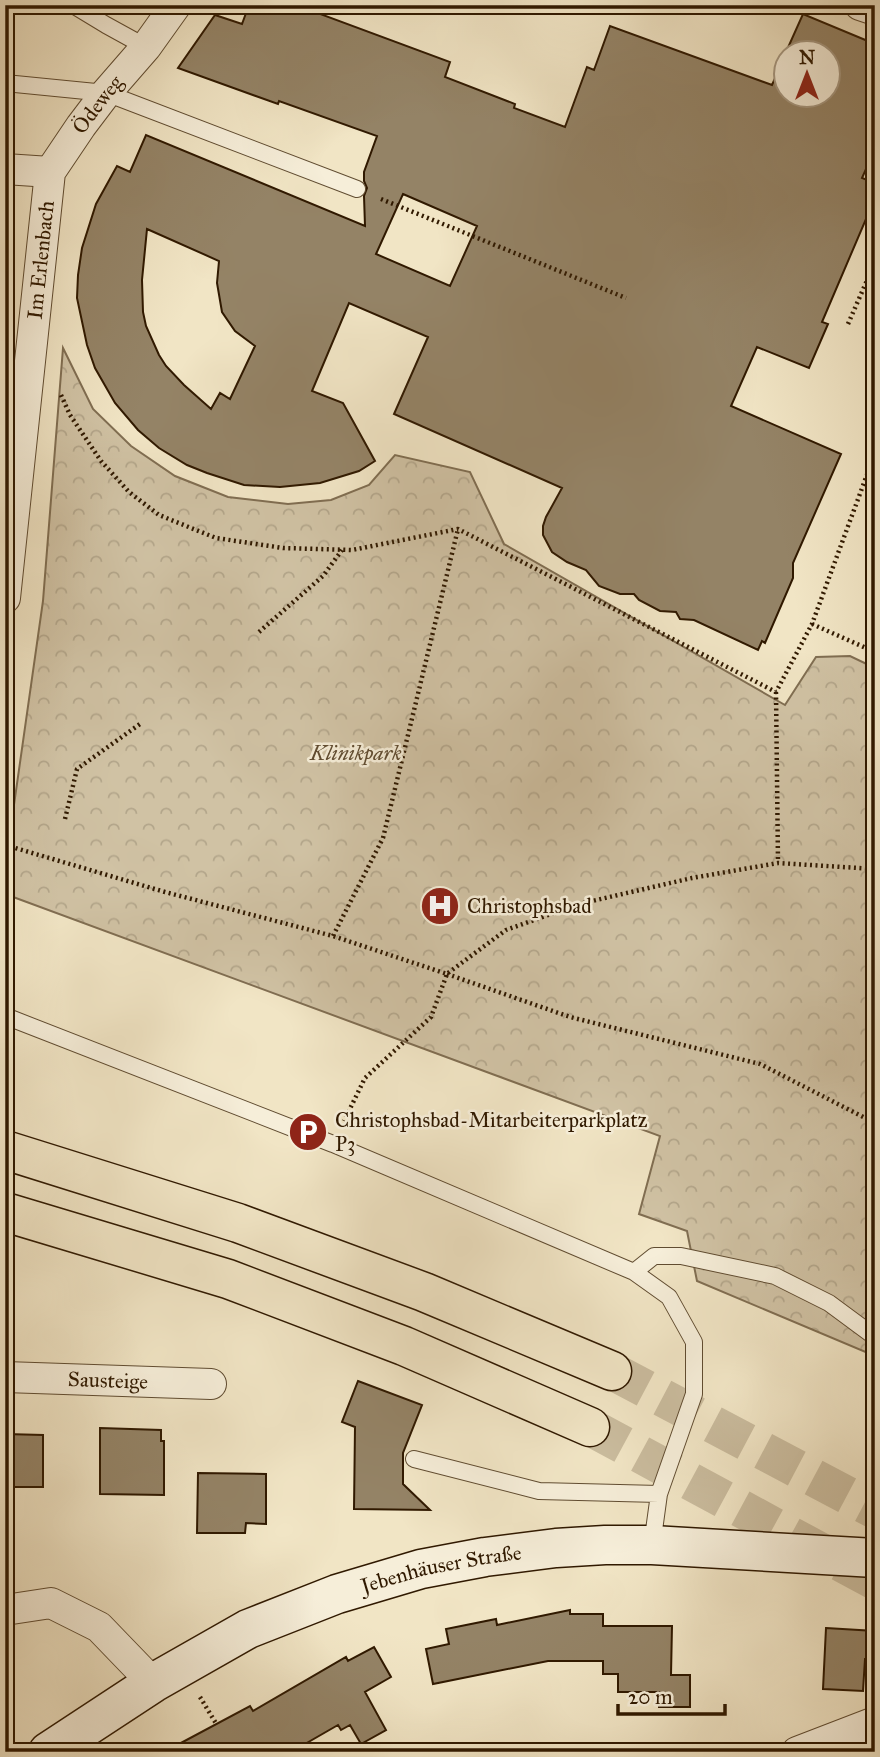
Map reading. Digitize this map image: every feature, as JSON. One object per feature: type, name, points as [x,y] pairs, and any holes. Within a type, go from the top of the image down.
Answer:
[{"type":"highway","points":[[5,1150],[238,1223],[424,1292],[612,1371]]},
{"type":"highway","points":[[5,1212],[228,1279],[404,1346],[590,1427]]},
{"type":"main road","name":"Jebenhäuser Straße","points":[[48,1752],[153,1683],[248,1629],[337,1594],[421,1569],[485,1557],[605,1545],[652,1545],[875,1558]]},
{"type":"street","name":"Ödeweg","points":[[50,172],[81,126],[146,47],[176,5]]},
{"type":"street","points":[[860,5],[875,10]]},
{"type":"street","points":[[5,169],[50,172]]},
{"type":"street","name":"Im Erlenbach","points":[[5,598],[50,172]]},
{"type":"street","name":"Sausteige","points":[[5,1377],[211,1384]]},
{"type":"street","points":[[5,1610],[51,1602],[99,1627],[153,1683]]},
{"type":"street","points":[[797,1752],[875,1722]]},
{"type":"lane","points":[[73,5],[146,47]]},
{"type":"lane","points":[[5,83],[106,93],[357,189]]},
{"type":"lane","points":[[5,1016],[333,1144],[634,1272],[669,1297],[694,1342],[694,1394],[659,1494],[652,1545]]},
{"type":"lane","points":[[634,1272],[654,1256],[681,1256],[775,1276],[829,1303],[875,1337]]},
{"type":"lane","points":[[414,1459],[539,1491],[659,1494]]},
{"type":"path","points":[[357,189],[626,298]]},
{"type":"path","points":[[848,324],[875,262]]},
{"type":"path","points":[[867,279],[875,282]]},
{"type":"path","points":[[60,393],[70,415],[101,461],[129,492],[159,515],[216,538],[283,548],[352,550],[458,529],[776,692]]},
{"type":"path","points":[[778,863],[776,692],[812,624],[875,453]]},
{"type":"path","points":[[333,936],[383,838],[458,529]]},
{"type":"path","points":[[259,632],[323,576],[342,550]]},
{"type":"path","points":[[812,624],[875,652]]},
{"type":"path","points":[[65,819],[76,769],[140,724]]},
{"type":"path","points":[[5,845],[165,892],[333,936],[570,1017],[760,1065],[875,1123]]},
{"type":"path","points":[[333,1144],[365,1078],[432,1017],[447,974],[506,929],[579,904],[692,878],[778,863],[875,869]]},
{"type":"green space","name":"Klinikpark","points":[[63,348],[93,409],[131,446],[175,476],[228,497],[288,504],[331,500],[369,485],[395,455],[470,472],[504,544],[785,705],[816,657],[850,656],[875,668],[875,1356],[697,1281],[687,1231],[639,1214],[660,1136],[5,894],[5,868],[43,601]]},
{"type":"building","points":[[249,5],[314,5],[312,11],[450,62],[445,77],[565,127],[587,67],[594,70],[610,26],[772,85],[772,108],[842,108],[842,38],[792,38],[803,14],[875,44],[875,149],[862,178],[875,183],[875,198],[822,322],[828,324],[809,368],[757,347],[731,406],[841,454],[793,563],[793,578],[765,643],[762,641],[758,650],[694,620],[680,619],[676,612],[660,611],[639,600],[634,594],[620,594],[599,586],[586,570],[552,552],[543,535],[543,526],[562,488],[394,414],[428,337],[349,303],[312,391],[343,403],[375,461],[359,471],[320,483],[280,487],[244,485],[187,465],[159,448],[138,430],[115,403],[95,368],[77,298],[82,248],[96,204],[117,166],[130,172],[146,135],[365,226],[364,196],[367,188],[364,172],[377,136],[178,68],[215,15],[242,24]],"holes":[[[403,194],[477,226],[450,286],[376,254]],[[147,229],[219,261],[217,283],[222,312],[235,331],[255,346],[230,399],[220,393],[211,409],[166,366],[146,326],[142,280]]]},
{"type":"building","points":[[358,1381],[422,1405],[403,1453],[403,1484],[430,1510],[354,1509],[355,1427],[342,1422]]},
{"type":"building","points":[[100,1428],[161,1430],[161,1441],[164,1441],[164,1495],[100,1494]]},
{"type":"building","points":[[5,1434],[43,1435],[43,1487],[5,1487]]},
{"type":"building","points":[[198,1473],[266,1474],[266,1524],[246,1523],[245,1533],[197,1533]]},
{"type":"building","points":[[570,1610],[570,1614],[603,1614],[603,1626],[672,1626],[671,1675],[690,1675],[690,1707],[659,1707],[659,1692],[618,1692],[618,1674],[603,1674],[603,1661],[548,1661],[433,1684],[426,1649],[449,1644],[446,1629],[496,1619],[497,1625]]},
{"type":"building","points":[[826,1628],[875,1631],[875,1660],[865,1659],[863,1691],[823,1689]]},
{"type":"building","points":[[374,1647],[391,1677],[365,1692],[386,1730],[361,1744],[350,1725],[341,1730],[338,1725],[291,1752],[164,1752],[250,1706],[253,1711],[346,1657],[348,1661]]},
{"type":"tunnel","points":[[612,1371],[875,1510]]},
{"type":"tunnel","points":[[590,1427],[875,1581]]},
{"type":"place","name":"Christophsbad","points":[[440,906]]},
{"type":"place","name":"Christophsbad-Mitarbeiterparkplatz P3","points":[[308,1132]]}]
